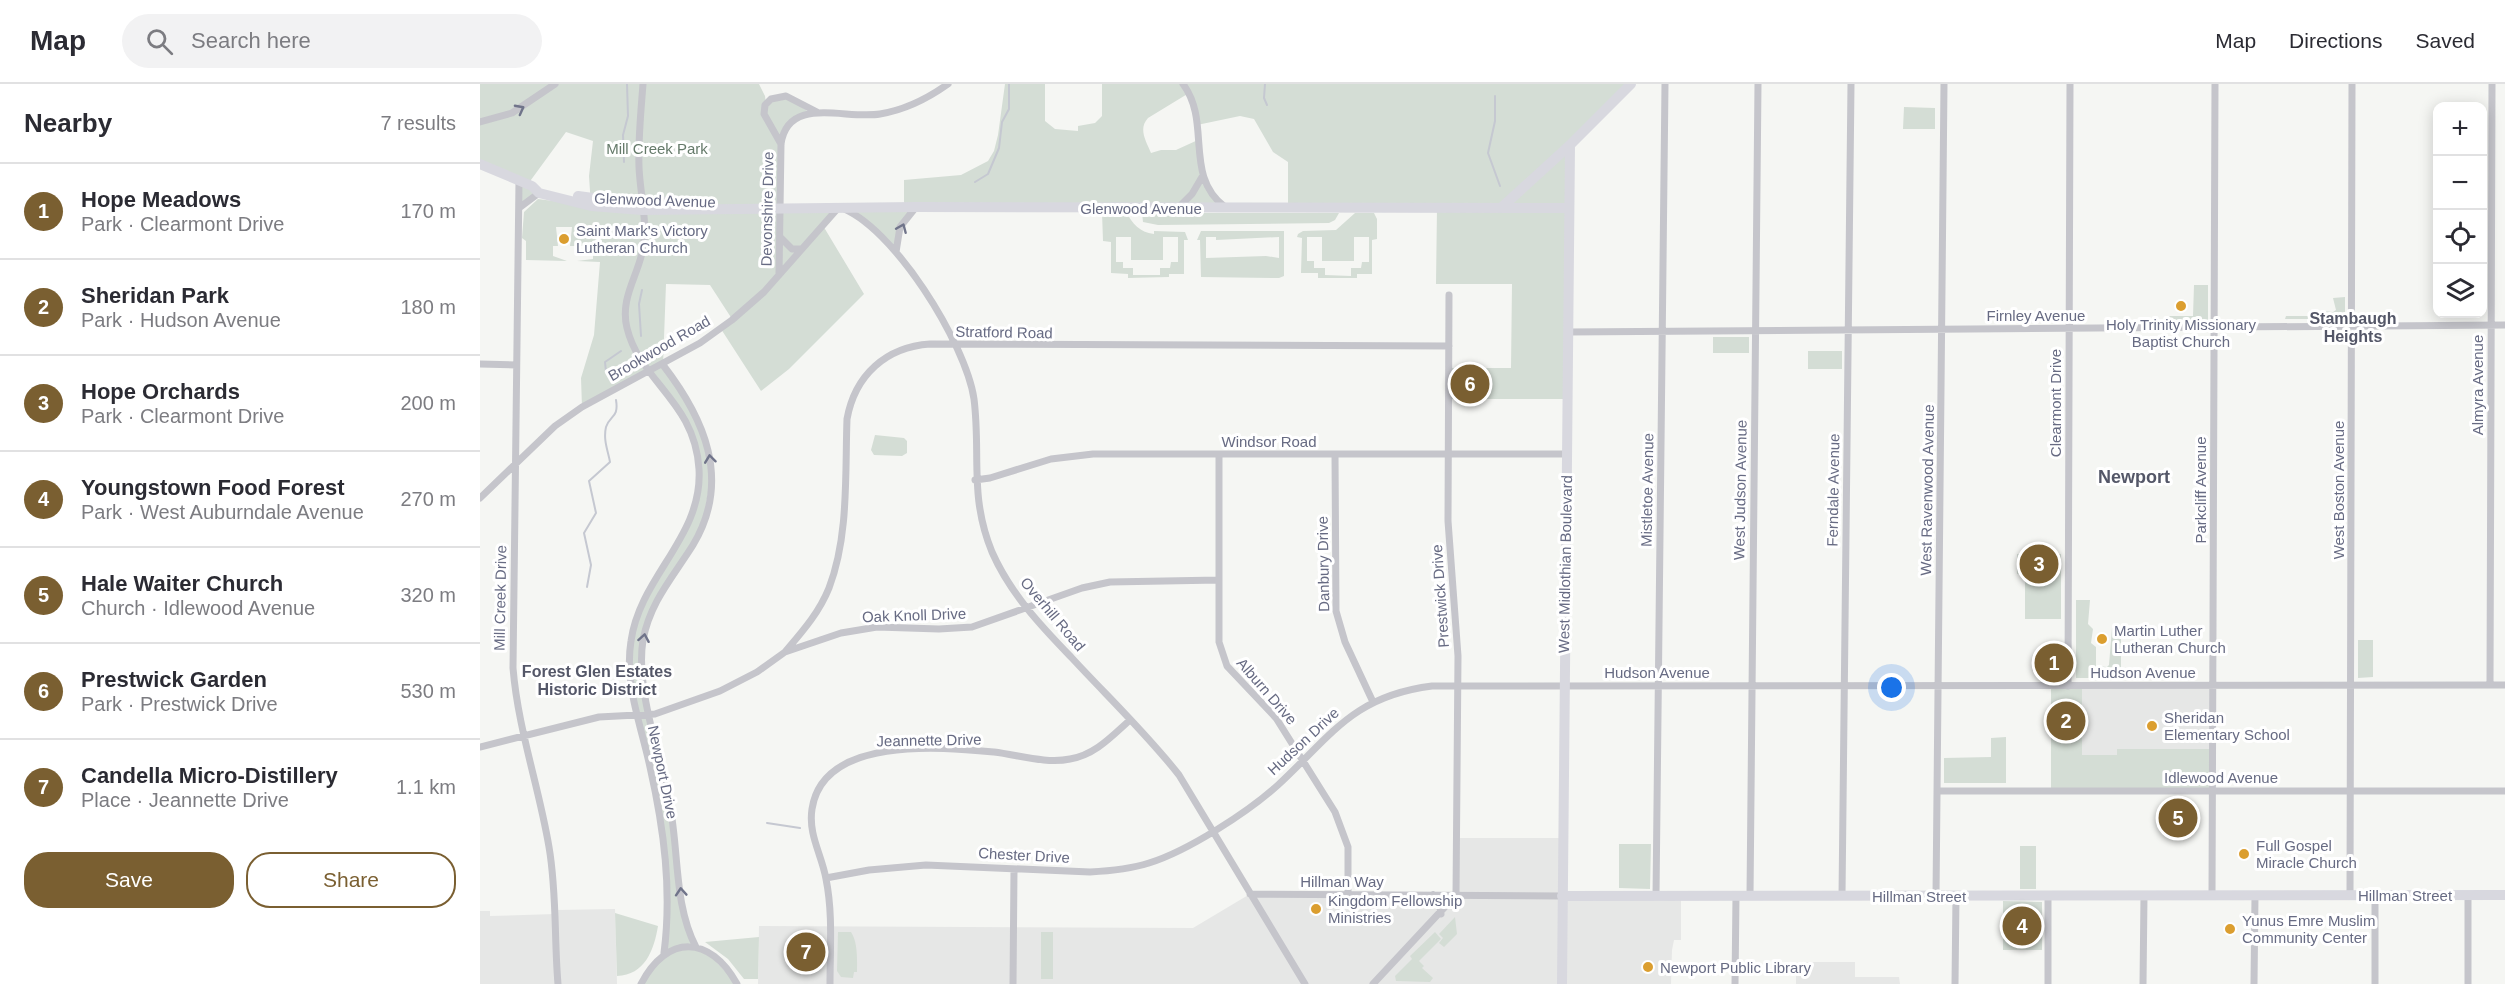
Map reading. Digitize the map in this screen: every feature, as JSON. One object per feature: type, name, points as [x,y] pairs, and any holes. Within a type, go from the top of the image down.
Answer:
[{"type":"street","points":[[480,122],[518,110],[555,84]]},
{"type":"street","name":"Newport Drive","points":[[643,84],[639,158],[645,235],[642,254],[628,292],[625,317],[631,340],[650,372],[683,414],[698,457],[696,502],[688,527],[677,547],[649,586],[634,623],[629,661],[637,714],[663,836],[669,902],[664,953]]},
{"type":"street","name":"Devonshire Drive","points":[[779,275],[781,144],[784,130],[792,120],[804,114],[817,112],[859,116],[896,111],[927,98],[948,84]]},
{"type":"street","points":[[1183,84],[1190,93]]},
{"type":"street","points":[[1191,84],[1190,93],[1199,136],[1202,177],[1212,195],[1226,208]]},
{"type":"street","points":[[1502,207],[1570,145],[1630,84]]},
{"type":"street","name":"Mistletoe Avenue","points":[[1656,896],[1665,84]]},
{"type":"street","name":"West Judson Avenue","points":[[1750,896],[1758,84]]},
{"type":"street","name":"Ferndale Avenue","points":[[1842,896],[1851,84]]},
{"type":"street","name":"West Ravenwood Avenue","points":[[1936,896],[1944,84]]},
{"type":"street","name":"Clearmont Drive","points":[[2068,686],[2070,84]]},
{"type":"street","name":"Parkcliff Avenue","points":[[2212,896],[2215,84]]},
{"type":"street","name":"West Boston Avenue","points":[[2350,896],[2352,84]]},
{"type":"street","name":"Almyra Avenue","points":[[2490,685],[2492,84]]},
{"type":"street","name":"Devonshire Drive","points":[[781,144],[764,114],[765,105],[771,99],[786,96],[817,112]]},
{"type":"street","name":"West Midlothian Boulevard","points":[[1562,984],[1570,145]]},
{"type":"street","name":"Glenwood Avenue","points":[[480,164],[535,189],[610,204],[770,210],[780,207],[1569,208]]},
{"type":"street","points":[[1178,208],[1192,194],[1202,177]]},
{"type":"street","name":"Mill Creek Drive","points":[[519,181],[513,668],[524,736],[550,850],[556,910],[558,984]]},
{"type":"street","points":[[519,208],[535,189]]},
{"type":"street","name":"Brookwood Road","points":[[480,498],[542,437],[582,407],[663,365],[721,329],[779,275],[839,207]]},
{"type":"street","name":"Overhill Road","points":[[839,207],[854,213],[874,228],[896,252],[928,298],[967,371],[974,398],[975,480],[981,515],[992,552],[1010,586],[1027,609],[1179,775],[1305,984]]},
{"type":"street","points":[[896,252],[900,227],[916,207]]},
{"type":"street","points":[[780,237],[792,249],[801,249]]},
{"type":"street","name":"Prestwick Drive","points":[[1449,295],[1448,521],[1456,622],[1456,895]]},
{"type":"street","name":"Firnley Avenue","points":[[1568,332],[2505,325]]},
{"type":"street","name":"Stratford Road","points":[[785,652],[816,613],[835,567],[841,534],[847,419],[857,387],[874,366],[897,351],[926,344],[1449,346]]},
{"type":"street","points":[[480,364],[516,365]]},
{"type":"street","name":"Newport Drive","points":[[663,365],[696,413],[710,454],[711,485],[706,511],[696,540],[660,591],[647,623],[641,661],[649,714],[675,835],[683,918],[696,947]]},
{"type":"street","name":"Alburn Drive","points":[[1219,454],[1219,580],[1222,656],[1232,672],[1275,718],[1303,760],[1344,830],[1348,855],[1348,894]]},
{"type":"street","name":"Danbury Drive","points":[[1335,454],[1336,612],[1345,642],[1373,702]]},
{"type":"street","name":"Windsor Road","points":[[975,480],[990,478],[1026,465],[1075,455],[1566,454]]},
{"type":"street","points":[[677,547],[686,554]]},
{"type":"street","name":"Oak Knoll Drive","points":[[480,747],[589,718],[649,714],[720,691],[757,672],[785,652],[858,629],[894,626],[960,629],[990,622],[1082,588],[1110,582],[1219,580]]},
{"type":"street","name":"Hudson Avenue","points":[[1564,686],[2505,685]]},
{"type":"street","name":"Hudson Drive","points":[[1212,830],[1261,799],[1339,724],[1373,702],[1413,688],[1564,686]]},
{"type":"street","name":"Jeannette Drive","points":[[830,984],[830,916],[826,878],[813,839],[812,810],[823,782],[846,762],[869,754],[939,750],[1068,760],[1096,749],[1130,720]]},
{"type":"street","name":"Idlewood Avenue","points":[[1937,791],[2505,791]]},
{"type":"street","name":"Chester Drive","points":[[826,878],[916,865],[962,865],[1014,870],[1092,872],[1132,868],[1168,856],[1212,830]]},
{"type":"street","name":"Newport Drive","points":[[663,836],[675,835]]},
{"type":"street","points":[[1013,984],[1014,870]]},
{"type":"street","name":"Hillman Way","points":[[1250,894],[1456,895]]},
{"type":"street","points":[[1433,895],[1439,902],[1441,914]]},
{"type":"street","points":[[1373,984],[1441,914],[1456,895]]},
{"type":"street","name":"Hillman Street","points":[[1456,895],[2505,895]]},
{"type":"street","points":[[2375,895],[2375,984]]},
{"type":"street","points":[[2468,895],[2468,984]]},
{"type":"street","points":[[1735,984],[1736,896]]},
{"type":"street","points":[[1955,984],[1956,896]]},
{"type":"street","points":[[2048,896],[2048,984]]},
{"type":"street","points":[[2144,896],[2144,984]]},
{"type":"street","points":[[2254,984],[2255,896]]},
{"type":"street","points":[[641,984],[664,953],[681,947],[696,947],[714,955],[723,963],[737,984]]},
{"type":"shaded area","points":[[2082,686],[2213,686],[2213,749],[2118,749],[2117,755],[2082,755]]},
{"type":"shaded area","points":[[1457,838],[1562,838],[1562,895],[1681,896],[1681,940],[1674,940],[1671,984],[758,984],[759,926],[1193,928],[1250,894],[1455,895]]},
{"type":"shaded area","points":[[615,909],[617,984],[480,984],[480,911],[490,911],[490,916],[555,914],[556,910]]},
{"type":"shaded area","points":[[1796,962],[1855,962],[1855,977],[1899,977],[1900,984],[1796,984]]},
{"type":"green space","name":"Mill Creek Park","points":[[480,84],[759,84],[766,104],[786,96],[810,113],[784,130],[780,207],[904,206],[904,180],[961,175],[988,161],[994,151],[998,135],[1005,84],[1045,84],[1045,121],[1055,129],[1078,131],[1078,126],[1095,123],[1102,116],[1102,84],[1631,84],[1570,145],[1567,399],[1448,399],[1449,368],[1511,368],[1512,284],[1436,284],[1437,208],[1288,208],[1288,162],[1273,152],[1254,119],[1240,116],[1197,125],[1189,93],[1148,118],[1143,131],[1145,140],[1151,153],[1176,150],[1200,139],[1202,177],[1226,208],[916,207],[900,227],[896,252],[882,236],[839,207],[822,224],[864,294],[789,369],[761,391],[721,329],[732,319],[710,285],[666,284],[663,365],[696,413],[711,476],[703,521],[647,623],[642,679],[661,763],[682,909],[696,947],[705,950],[737,984],[641,984],[664,953],[668,925],[663,836],[630,680],[634,623],[683,536],[699,481],[692,436],[650,372],[582,407],[581,378],[594,335],[600,262],[577,261],[593,259],[593,246],[570,246],[572,227],[556,227],[558,246],[553,246],[553,256],[567,261],[526,260],[526,241],[522,238],[524,212],[538,199],[591,206],[589,176],[593,141],[566,132],[528,184],[539,193],[519,208],[519,181],[480,164]]},
{"type":"green space","points":[[1904,107],[1935,108],[1935,129],[1903,129]]},
{"type":"green space","points":[[1102,212],[1126,212],[1137,227],[1149,233],[1154,234],[1154,231],[1185,232],[1188,240],[1184,240],[1184,274],[1169,274],[1169,277],[1128,278],[1128,274],[1111,273],[1111,242],[1103,241]],"holes":[[[1116,237],[1131,237],[1131,260],[1163,260],[1163,237],[1178,237],[1178,262],[1171,262],[1170,268],[1160,268],[1160,275],[1133,275],[1133,268],[1123,268],[1123,262],[1116,262]]]},
{"type":"green space","points":[[1142,213],[1339,213],[1335,220],[1329,223],[1158,225],[1143,222]]},
{"type":"green space","points":[[1355,213],[1374,213],[1377,219],[1377,239],[1372,240],[1372,274],[1357,274],[1357,278],[1318,278],[1318,273],[1301,273],[1302,238],[1297,237],[1298,234],[1303,231],[1336,230]],"holes":[[[1307,237],[1322,237],[1322,261],[1354,261],[1354,237],[1369,237],[1369,262],[1362,262],[1361,268],[1351,268],[1351,276],[1325,275],[1325,268],[1314,268],[1314,261],[1307,261]]]},
{"type":"green space","points":[[1201,231],[1284,231],[1284,276],[1279,278],[1201,277],[1200,240],[1197,240]],"holes":[[[1206,237],[1216,237],[1216,240],[1279,237],[1279,258],[1266,256],[1206,258]]]},
{"type":"green space","points":[[2194,285],[2208,285],[2208,320],[2169,320],[2169,316],[2193,316]]},
{"type":"green space","points":[[2345,297],[2345,319],[2285,319],[2286,316],[2310,316],[2310,310],[2333,312],[2336,310],[2333,298]]},
{"type":"green space","points":[[1713,337],[1749,337],[1749,353],[1713,353]]},
{"type":"green space","points":[[1808,351],[1842,351],[1842,369],[1808,369]]},
{"type":"green space","points":[[875,435],[904,438],[907,441],[907,453],[902,456],[874,455],[871,450]]},
{"type":"green space","points":[[2017,554],[2061,554],[2061,619],[2025,619],[2025,574],[2017,574]]},
{"type":"green space","points":[[2076,600],[2090,600],[2088,624],[2093,629],[2091,643],[2096,647],[2096,666],[2107,667],[2109,665],[2112,628],[2121,628],[2121,678],[2076,678]]},
{"type":"green space","points":[[2358,640],[2373,640],[2373,677],[2358,678]]},
{"type":"green space","points":[[2045,649],[2063,649],[2063,677],[2045,677]]},
{"type":"green space","points":[[2051,686],[2082,686],[2082,755],[2117,755],[2117,749],[2213,749],[2213,791],[2051,791]]},
{"type":"green space","points":[[2006,737],[2006,783],[1944,783],[1944,758],[1991,757],[1991,738]]},
{"type":"green space","points":[[1619,844],[1651,844],[1650,889],[1619,888]]},
{"type":"green space","points":[[2020,846],[2036,846],[2036,889],[2020,889]]},
{"type":"green space","points":[[1408,899],[1432,899],[1438,907],[1411,907]]},
{"type":"green space","points":[[2003,901],[2042,902],[2042,950],[2003,950]]},
{"type":"green space","points":[[615,913],[658,926],[647,960],[627,975],[617,976]]},
{"type":"green space","points":[[1455,917],[1457,934],[1444,947],[1439,943],[1443,938],[1439,934]]},
{"type":"green space","points":[[838,932],[851,932],[855,941],[857,972],[854,972],[853,978],[841,977],[837,971]]},
{"type":"green space","points":[[1041,932],[1053,932],[1053,979],[1041,979]]},
{"type":"green space","points":[[1435,932],[1441,939],[1419,961],[1424,966],[1422,968],[1433,978],[1430,982],[1396,981],[1395,976],[1412,959],[1410,956]]},
{"type":"green space","points":[[759,937],[758,979],[744,979],[728,959],[705,942]]},
{"type":"waterway","points":[[624,162],[623,135],[628,116],[627,84]]},
{"type":"waterway","points":[[975,182],[988,174],[999,148],[1002,122],[1009,109],[1009,84]]},
{"type":"waterway","points":[[1265,84],[1264,98],[1267,105]]},
{"type":"waterway","points":[[1495,96],[1495,121],[1488,153],[1500,186]]},
{"type":"waterway","points":[[641,336],[639,304],[642,290]]},
{"type":"waterway","points":[[611,381],[606,372],[605,362],[621,351]]},
{"type":"waterway","points":[[587,587],[591,565],[584,533],[596,513],[589,481],[610,462],[605,432],[615,413],[616,400]]},
{"type":"waterway","points":[[767,823],[800,828]]},
{"type":"place","name":"Saint Mark's Victory Lutheran Church","points":[[564,239]]},
{"type":"place","name":"Holy Trinity Missionary Baptist Church","points":[[2181,306]]},
{"type":"place","name":"Prestwick Garden","points":[[1470,384]]},
{"type":"place","name":"Hope Orchards","points":[[2039,564]]},
{"type":"place","name":"Martin Luther Lutheran Church","points":[[2102,639]]},
{"type":"place","name":"Hope Meadows","points":[[2054,663]]},
{"type":"place","name":"Sheridan Park","points":[[2066,721]]},
{"type":"place","name":"Sheridan Elementary School","points":[[2152,726]]},
{"type":"place","name":"Hale Waiter Church","points":[[2178,818]]},
{"type":"place","name":"Full Gospel Miracle Church","points":[[2244,854]]},
{"type":"place","name":"Kingdom Fellowship Ministries","points":[[1316,909]]},
{"type":"place","name":"Youngstown Food Forest","points":[[2022,926]]},
{"type":"place","name":"Yunus Emre Muslim Community Center","points":[[2230,929]]},
{"type":"place","name":"Candella Micro-Distillery","points":[[806,952]]},
{"type":"place","name":"Newport Public Library","points":[[1648,967]]},
{"type":"district","name":"Stambaugh Heights","points":[[2353,327]]},
{"type":"district","name":"Newport","points":[[2134,477]]},
{"type":"district","name":"Forest Glen Estates Historic District","points":[[597,680]]}]
